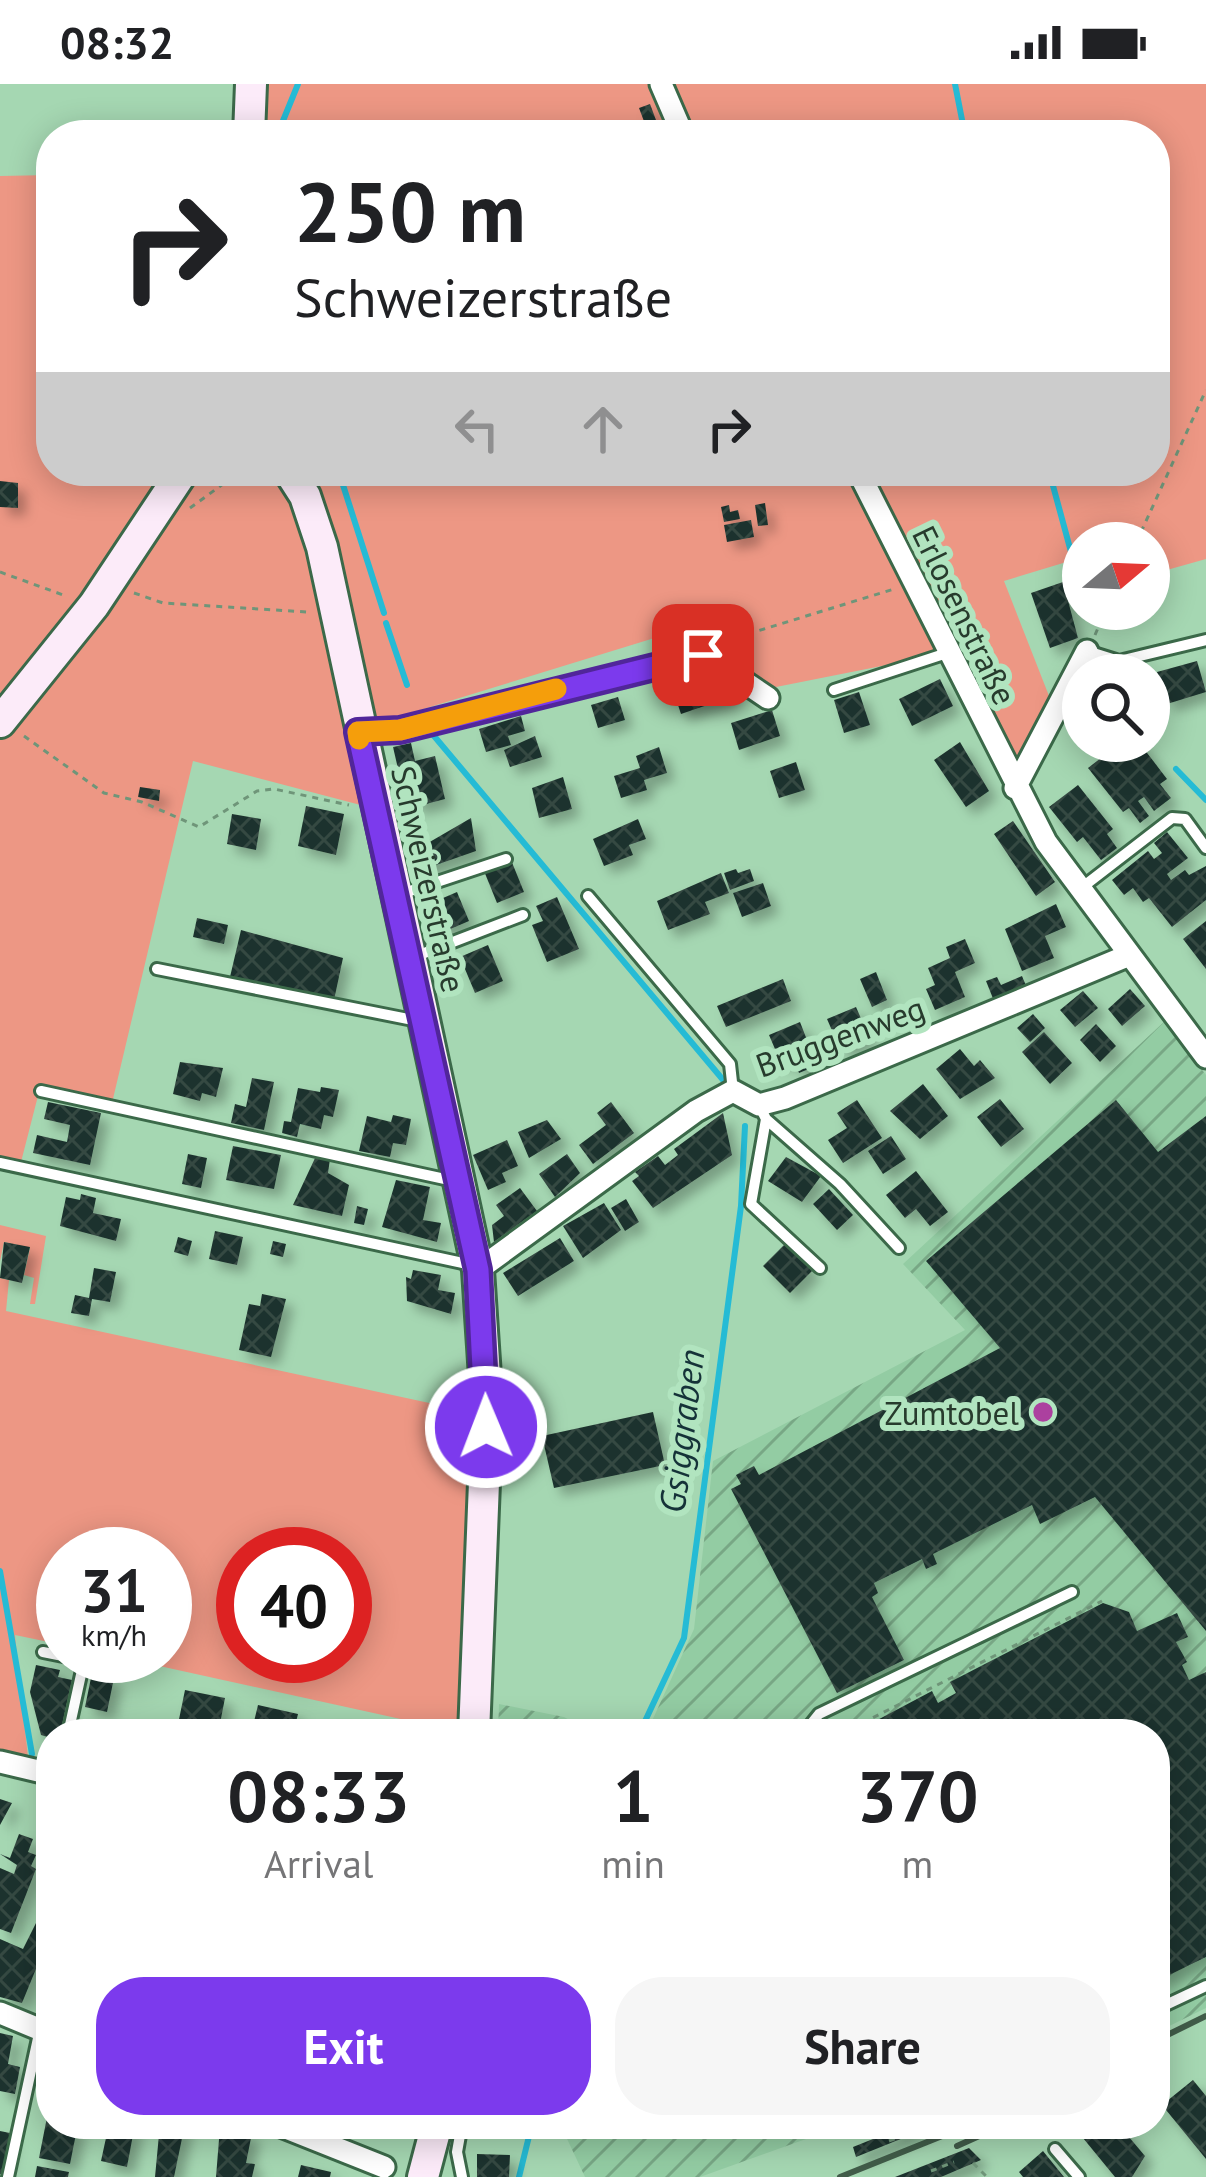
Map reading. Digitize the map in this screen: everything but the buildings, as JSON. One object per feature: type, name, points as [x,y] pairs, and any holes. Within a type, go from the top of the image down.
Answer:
[{"type":"street","points":[[250,120],[251,84]]},
{"type":"street","points":[[661,84],[677,120]]},
{"type":"street","points":[[1,721],[103,593],[173,486]]},
{"type":"street","name":"Schweizerstraße","points":[[268,486],[312,518]]},
{"type":"street","name":"Schweizerstraße","points":[[296,486],[312,518],[335,614],[477,1268],[487,1407],[475,1719]]},
{"type":"street","name":"Erlosenstraße","points":[[865,486],[1015,788],[1078,890],[1203,1048]]},
{"type":"street","name":"Erlosenstraße","points":[[1015,788],[1087,651]]},
{"type":"street","points":[[710,656],[768,698]]},
{"type":"street","name":"Schweizerstraße","points":[[358,732],[400,730],[516,698],[710,656]]},
{"type":"street","name":"Bruggenweg","points":[[477,1268],[696,1111],[734,1091],[762,1112],[1127,956]]},
{"type":"street","points":[[0,1762],[36,1770]]},
{"type":"street","points":[[0,2013],[36,2027]]},
{"type":"street","points":[[314,2139],[384,2167]]},
{"type":"street","points":[[423,2177],[433,2139]]},
{"type":"lane","points":[[1087,651],[1119,661],[1206,640]]},
{"type":"lane","points":[[834,690],[947,652]]},
{"type":"lane","points":[[1078,890],[1172,818],[1185,819],[1206,848]]},
{"type":"lane","points":[[395,896],[506,859]]},
{"type":"lane","points":[[588,896],[730,1064],[734,1091]]},
{"type":"lane","points":[[411,959],[523,916]]},
{"type":"lane","points":[[157,969],[425,1023]]},
{"type":"lane","points":[[41,1091],[462,1183]]},
{"type":"lane","points":[[762,1112],[899,1249]]},
{"type":"lane","points":[[762,1112],[751,1204],[820,1268]]},
{"type":"lane","points":[[0,1163],[477,1268]]},
{"type":"lane","points":[[815,1719],[1072,1592]]},
{"type":"lane","points":[[71,1719],[79,1683]]},
{"type":"lane","points":[[1170,2003],[1206,1986]]},
{"type":"lane","points":[[8,2177],[36,2067]]},
{"type":"lane","points":[[459,2139],[462,2177]]},
{"type":"lane","points":[[1055,2149],[1079,2177]]},
{"type":"path","points":[[1170,469],[1206,390]]},
{"type":"path","points":[[1146,522],[1162,486]]},
{"type":"path","points":[[0,572],[163,603],[335,614]]},
{"type":"path","points":[[710,656],[711,646],[913,583]]},
{"type":"path","points":[[1087,651],[1096,630]]},
{"type":"path","points":[[1,721],[104,793],[142,802],[199,826],[219,819],[256,791],[274,789],[374,810]]},
{"type":"path","points":[[870,1719],[1102,1601]]},
{"type":"path","points":[[889,2141],[894,2139]]},
{"type":"path","points":[[931,2171],[954,2162]]},
{"type":"path","points":[[973,2163],[987,2177]]},
{"type":"shaded area","points":[[242,84],[1206,84],[1206,559],[1170,569],[1170,522],[1062,522],[1062,563],[1004,581],[1051,701],[1015,770],[947,653],[776,687],[674,632],[355,730],[372,808],[193,761],[112,1103],[40,1088],[21,1162],[0,1158],[0,176],[36,175],[36,486],[1170,486],[1170,120],[237,120]]},
{"type":"shaded area","points":[[1165,1021],[1206,1075],[1206,2008],[1170,2026],[1170,1719],[653,1719],[694,1629],[713,1461],[965,1330],[903,1264]]},
{"type":"shaded area","points":[[0,1225],[46,1236],[35,1304],[30,1304],[34,1278],[24,1275],[30,1248],[4,1242],[0,1261]]},
{"type":"shaded area","points":[[0,1278],[9,1280],[6,1311],[480,1414],[470,1719],[401,1719],[237,1683],[372,1683],[372,1527],[216,1527],[216,1678],[192,1673],[192,1527],[36,1527],[36,1639],[15,1635],[29,1767],[0,1760]]},
{"type":"shaded area","points":[[499,1704],[568,1719],[498,1719]]},
{"type":"shaded area","points":[[567,2139],[806,2139],[700,2177],[585,2177]]},
{"type":"waterway","name":"Gsiggraben","points":[[283,120],[298,84]]},
{"type":"waterway","points":[[955,84],[962,120]]},
{"type":"waterway","name":"Gsiggraben","points":[[343,486],[384,613]]},
{"type":"waterway","points":[[1053,486],[1063,522]]},
{"type":"waterway","name":"Gsiggraben","points":[[386,623],[407,685]]},
{"type":"waterway","name":"Gsiggraben","points":[[429,730],[724,1081]]},
{"type":"waterway","points":[[1176,769],[1206,800]]},
{"type":"waterway","name":"Gsiggraben","points":[[646,1719],[684,1638],[741,1206],[745,1126]]},
{"type":"waterway","points":[[0,1571],[32,1754]]},
{"type":"waterway","name":"Gsiggraben","points":[[519,2177],[528,2139]]},
{"type":"railway","points":[[1170,2034],[1206,2016]]},
{"type":"railway","points":[[840,2177],[935,2139]]},
{"type":"railway","points":[[957,2146],[973,2139]]},
{"type":"slow traffic","points":[[359,739],[358,732],[400,730],[556,689]]},
{"type":"place","name":"Zumtobel","points":[[1043,1412]]},
{"type":"route","points":[[486,1427],[478,1270],[462,1183],[358,732],[400,730],[428,719],[703,655]]}]
